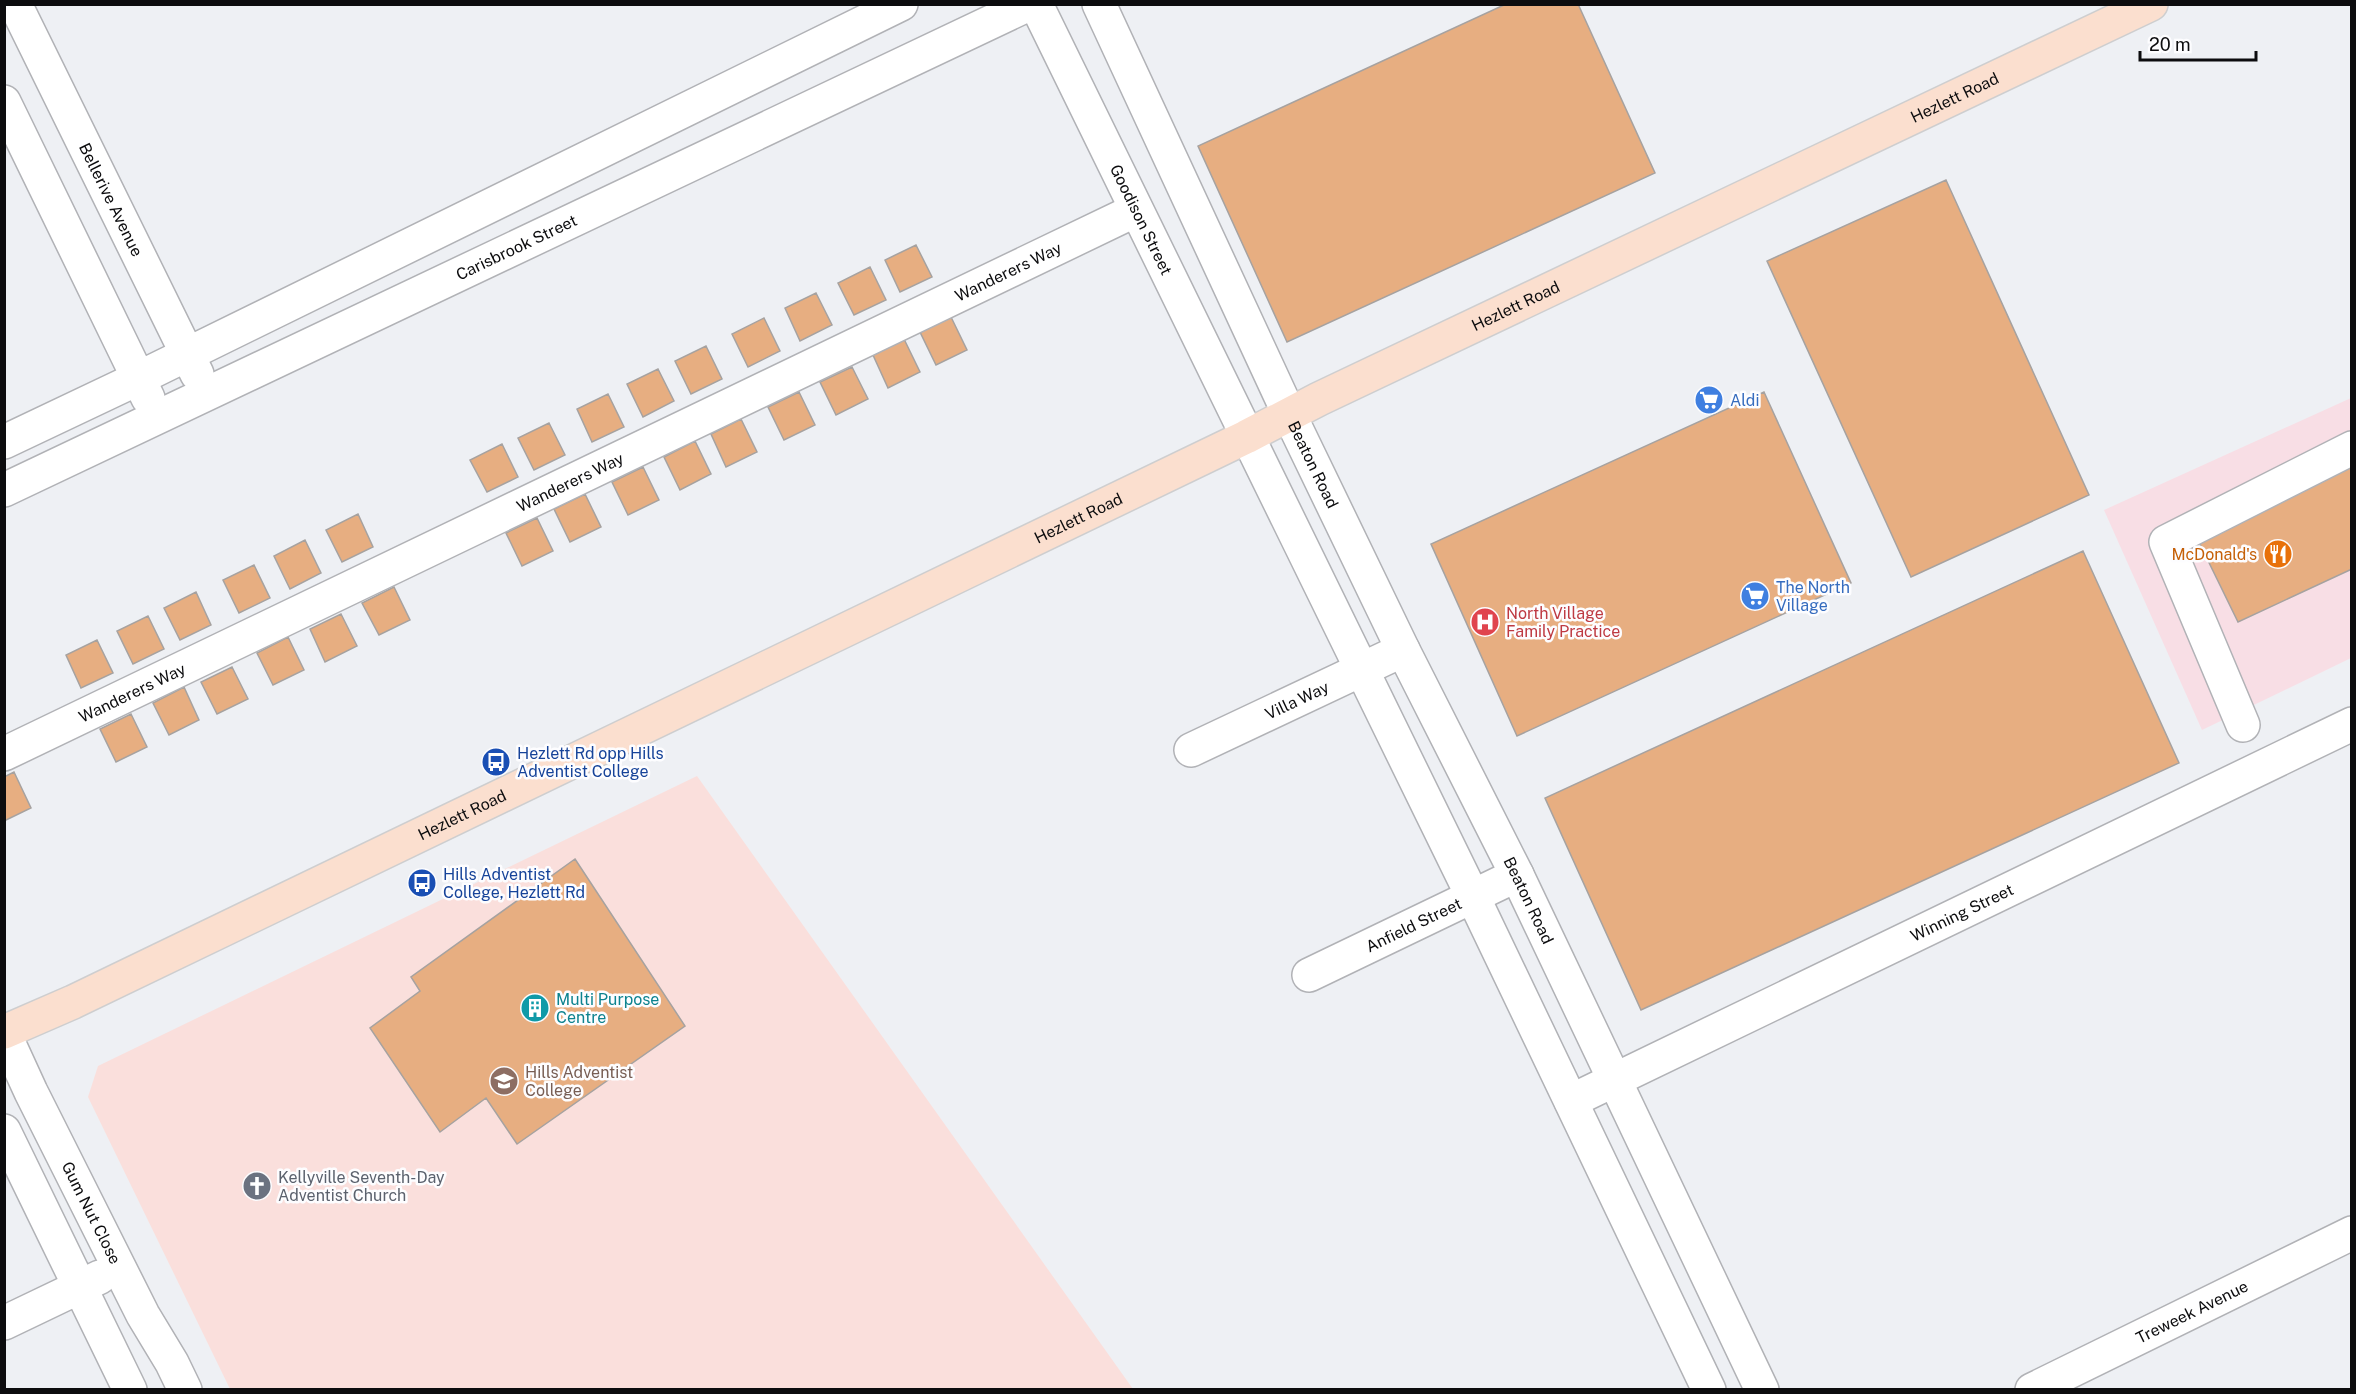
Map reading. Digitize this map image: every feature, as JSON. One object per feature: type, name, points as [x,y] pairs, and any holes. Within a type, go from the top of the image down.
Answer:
[{"type":"main road","name":"Hezlett Road","points":[[4,1032],[84,997],[1246,437],[1289,414],[2151,4]]},
{"type":"street","name":"Bellerive Avenue","points":[[15,4],[188,354],[206,395]]},
{"type":"street","points":[[4,442],[140,378],[901,4]]},
{"type":"street","name":"Carisbrook Street","points":[[4,490],[1029,4]]},
{"type":"street","name":"Goodison Street","points":[[1035,4],[1246,437]]},
{"type":"street","points":[[1099,4],[1289,414]]},
{"type":"street","points":[[4,102],[140,378],[157,419]]},
{"type":"street","name":"Wanderers Way","points":[[4,754],[1136,210]]},
{"type":"street","name":"Beaton Road","points":[[1289,414],[1403,650],[1516,875],[1762,1389]]},
{"type":"street","points":[[1246,437],[1473,897],[1709,1389]]},
{"type":"street","points":[[2243,725],[2166,542],[2352,448]]},
{"type":"street","name":"Villa Way","points":[[1191,750],[1403,650]]},
{"type":"street","name":"Winning Street","points":[[1571,1101],[2352,724]]},
{"type":"street","name":"Anfield Street","points":[[1309,975],[1516,875]]},
{"type":"street","name":"Gum Nut Close","points":[[4,1032],[31,1092],[121,1267],[143,1315],[185,1389]]},
{"type":"street","points":[[4,1131],[130,1389]]},
{"type":"street","name":"Treweek Avenue","points":[[2032,1389],[2352,1233]]},
{"type":"street","points":[[4,1323],[121,1267]]},
{"type":"shaded area","points":[[2351,398],[2351,658],[2202,730],[2104,510]]},
{"type":"shaded area","name":"Hills Adventist College","points":[[697,776],[1133,1389],[230,1389],[88,1097],[98,1066]]},
{"type":"building","points":[[1506,4],[1578,4],[1655,173],[1287,342],[1198,146]]},
{"type":"building","points":[[1946,180],[2089,495],[1911,577],[1767,261]]},
{"type":"building","points":[[916,245],[932,277],[900,292],[885,260]]},
{"type":"building","points":[[870,267],[886,300],[854,315],[838,283]]},
{"type":"building","points":[[816,293],[832,325],[800,341],[785,308]]},
{"type":"building","points":[[951,317],[967,350],[936,365],[920,332]]},
{"type":"building","points":[[764,318],[780,351],[748,367],[732,334]]},
{"type":"building","points":[[904,339],[920,372],[888,388],[873,355]]},
{"type":"building","points":[[706,346],[722,379],[691,394],[675,361]]},
{"type":"building","points":[[852,367],[868,399],[836,415],[820,382]]},
{"type":"building","points":[[658,369],[674,401],[643,417],[627,384]]},
{"type":"building","points":[[799,392],[815,425],[784,440],[768,407]]},
{"type":"building","points":[[1764,392],[1851,583],[1517,736],[1431,544]]},
{"type":"building","points":[[608,394],[624,427],[592,442],[577,409]]},
{"type":"building","points":[[741,419],[757,452],[726,467],[711,434]]},
{"type":"building","points":[[549,423],[565,455],[534,470],[518,438]]},
{"type":"building","points":[[695,441],[711,474],[680,490],[664,457]]},
{"type":"building","points":[[502,444],[518,477],[487,492],[470,460]]},
{"type":"building","name":"McDonald's","points":[[2352,462],[2352,569],[2238,622],[2197,538]]},
{"type":"building","points":[[643,467],[659,500],[628,515],[612,482]]},
{"type":"building","points":[[585,494],[601,527],[570,542],[554,509]]},
{"type":"building","points":[[358,514],[373,547],[342,562],[326,530]]},
{"type":"building","points":[[537,518],[553,551],[522,566],[506,533]]},
{"type":"building","points":[[305,540],[321,573],[290,589],[274,556]]},
{"type":"building","points":[[2083,551],[2179,763],[1641,1010],[1545,798]]},
{"type":"building","points":[[254,565],[270,598],[239,613],[223,580]]},
{"type":"building","points":[[394,587],[410,620],[379,635],[362,603]]},
{"type":"building","points":[[196,592],[211,625],[180,640],[164,608]]},
{"type":"building","points":[[341,614],[357,646],[325,662],[310,629]]},
{"type":"building","points":[[148,616],[164,649],[133,664],[117,631]]},
{"type":"building","points":[[288,637],[304,670],[273,685],[257,653]]},
{"type":"building","points":[[97,640],[113,673],[81,688],[66,655]]},
{"type":"building","points":[[232,667],[248,699],[217,714],[201,682]]},
{"type":"building","points":[[184,687],[199,720],[169,735],[153,703]]},
{"type":"building","points":[[131,714],[147,747],[116,762],[100,729]]},
{"type":"building","points":[[14,772],[31,808],[4,821],[4,777]]},
{"type":"building","name":"Multi Purpose Centre","points":[[575,859],[685,1026],[517,1144],[486,1098],[440,1132],[370,1028],[420,991],[411,977]]},
{"type":"place","name":"Aldi","points":[[1709,400]]},
{"type":"place","name":"McDonald's","points":[[2278,554]]},
{"type":"place","name":"The North Village","points":[[1755,596]]},
{"type":"place","name":"North Village Family Practice","points":[[1485,622]]},
{"type":"place","name":"Hezlett Rd opp Hills Adventist College","points":[[496,762]]},
{"type":"place","name":"Hills Adventist College, Hezlett Rd","points":[[422,883]]},
{"type":"place","name":"Multi Purpose Centre","points":[[535,1008]]},
{"type":"place","name":"Hills Adventist College","points":[[504,1081]]},
{"type":"place","name":"Kellyville Seventh-Day Adventist Church","points":[[257,1186]]}]
